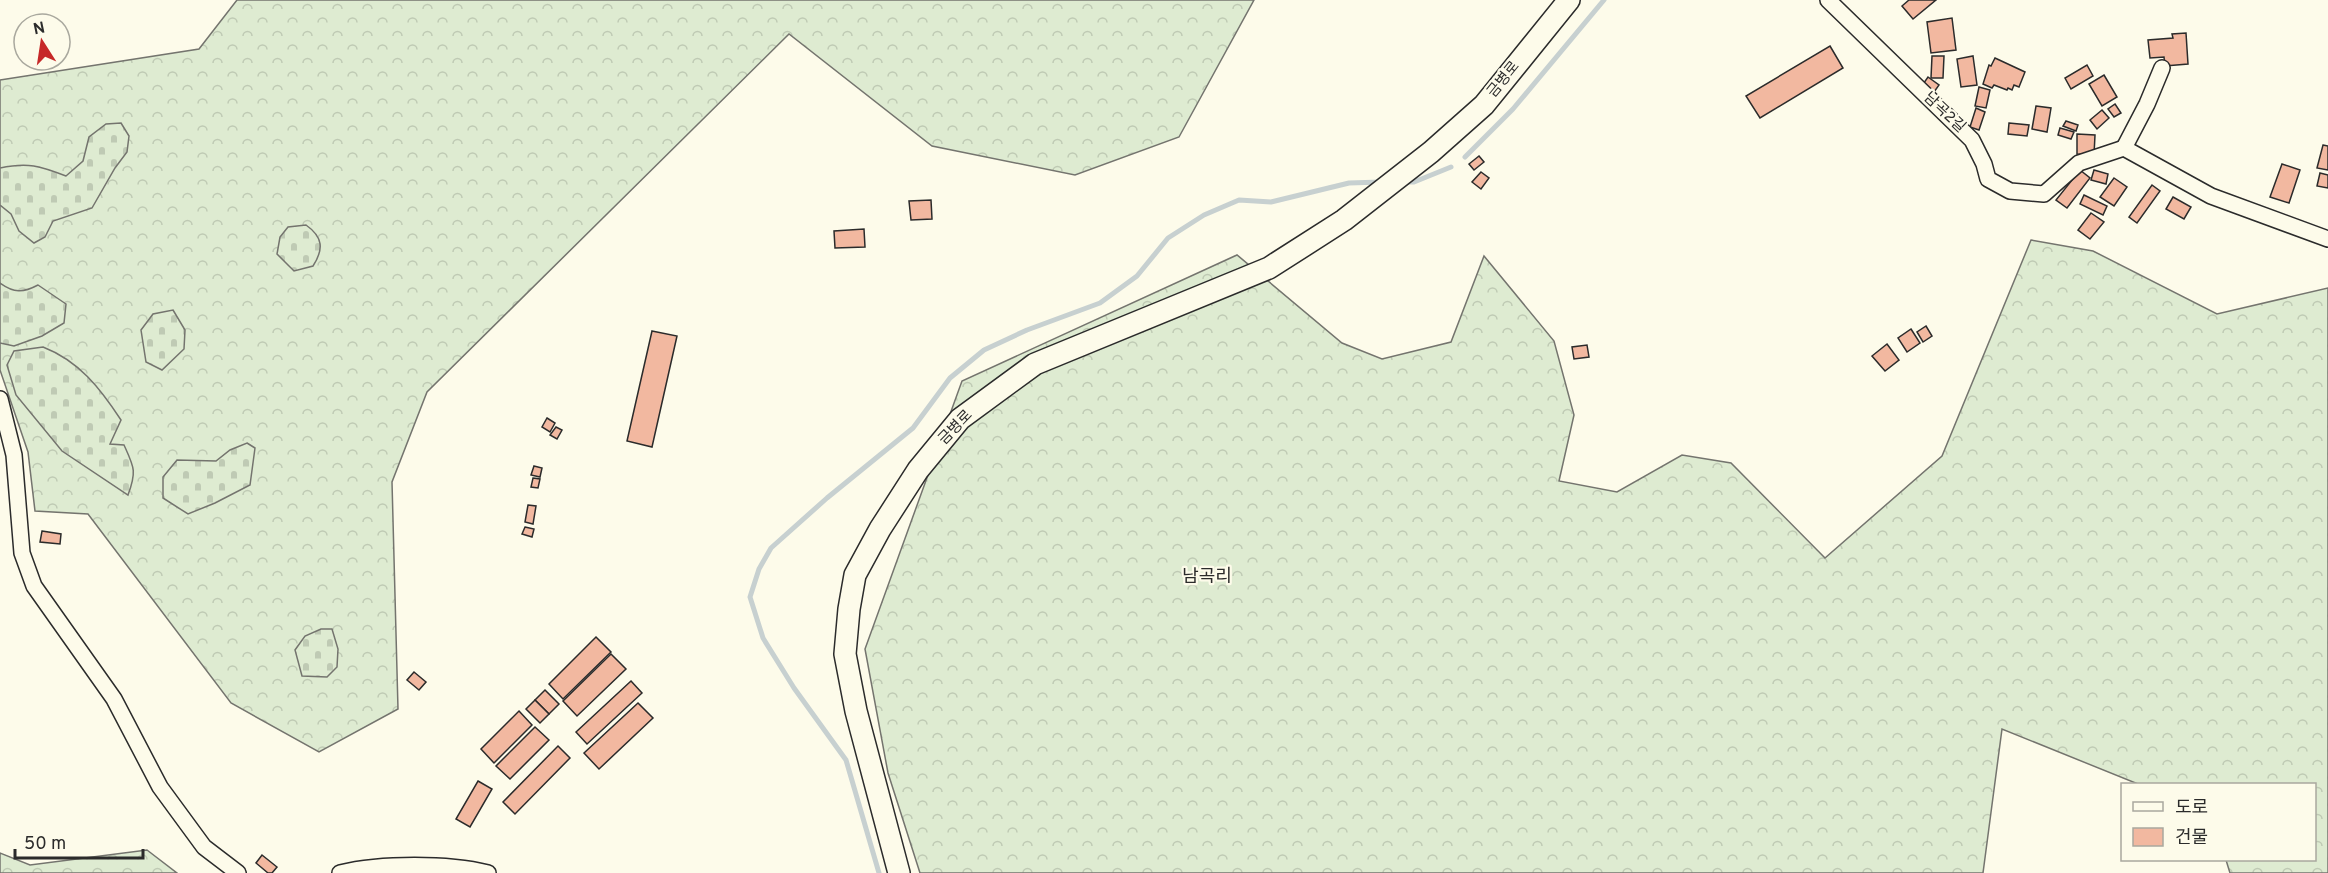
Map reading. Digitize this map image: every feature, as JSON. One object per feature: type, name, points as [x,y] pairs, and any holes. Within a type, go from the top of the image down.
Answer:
[{"type":"street","name":"금병로","points":[[899,873],[856,711],[845,654],[855,575],[880,529],[918,470],[960,420],[1035,364],[1269,268],[1344,220],[1431,152],[1484,105],[1569,0]]},
{"type":"street","name":"남곡2길","points":[[1828,0],[1972,140],[1984,164],[1988,179],[2010,191],[2044,194],[2079,163],[2124,148]]},
{"type":"street","points":[[2162,68],[2124,148],[2211,195],[2328,239]]},
{"type":"street","points":[[0,399],[14,455],[22,552],[34,586],[114,699],[160,787],[204,847],[238,873]]},
{"type":"street","points":[[340,873],[393,866],[471,869],[488,873]]},
{"type":"green space","points":[[237,0],[1254,0],[1179,137],[1075,175],[932,146],[789,34],[427,392],[392,482],[398,709],[319,752],[231,703],[88,514],[35,511],[28,452],[0,370],[0,80],[51,72],[72,72],[72,69],[199,49]]},
{"type":"green space","points":[[121,123],[129,136],[127,152],[92,208],[53,221],[45,237],[34,243],[19,231],[11,214],[0,205],[0,168],[18,165],[34,166],[66,176],[83,161],[89,137],[106,124]]},
{"type":"green space","points":[[306,225],[319,239],[319,254],[313,266],[294,271],[277,254],[280,237],[288,227]]},
{"type":"green space","points":[[2031,240],[2093,251],[2217,314],[2328,288],[2328,873],[2230,873],[2226,861],[2316,861],[2316,783],[2136,783],[2002,729],[1983,873],[920,873],[888,773],[865,649],[962,381],[1237,255],[1342,343],[1382,359],[1451,342],[1484,256],[1554,341],[1574,415],[1559,481],[1617,492],[1682,455],[1731,463],[1825,558],[1942,456]]},
{"type":"green space","points":[[0,283],[19,291],[38,285],[66,304],[64,323],[42,336],[14,346],[0,343]]},
{"type":"green space","points":[[173,310],[185,330],[184,349],[162,370],[146,362],[141,330],[153,314]]},
{"type":"green space","points":[[43,347],[67,360],[88,377],[121,420],[110,444],[124,445],[132,464],[133,480],[128,495],[62,451],[16,395],[7,365],[14,351]]},
{"type":"green space","points":[[247,443],[255,448],[250,485],[188,514],[163,498],[163,477],[177,460],[216,461],[230,450]]},
{"type":"green space","points":[[321,629],[332,629],[338,649],[337,667],[327,677],[302,676],[295,650],[305,636]]},
{"type":"green space","points":[[147,850],[177,873],[0,873],[0,853],[30,865]]},
{"type":"building","points":[[1909,0],[1936,0],[1913,19],[1902,6]]},
{"type":"building","points":[[1952,18],[1956,50],[1931,53],[1927,22]]},
{"type":"building","points":[[2186,33],[2188,64],[2165,66],[2164,57],[2150,58],[2148,40],[2173,38],[2172,34]]},
{"type":"building","points":[[1830,46],[1843,68],[1760,118],[1746,96]]},
{"type":"building","points":[[1932,56],[1944,56],[1943,78],[1931,78]]},
{"type":"building","points":[[1973,56],[1977,85],[1961,87],[1957,59]]},
{"type":"building","points":[[1995,58],[2025,72],[2019,87],[2014,85],[2012,90],[2008,88],[2007,90],[1983,84],[1989,65],[1991,66]]},
{"type":"building","points":[[2087,65],[2093,76],[2071,89],[2065,78]]},
{"type":"building","points":[[2104,75],[2117,97],[2102,106],[2089,84]]},
{"type":"building","points":[[1928,77],[1939,85],[1932,95],[1921,87]]},
{"type":"building","points":[[1979,87],[1990,90],[1986,108],[1975,106]]},
{"type":"building","points":[[2115,104],[2121,113],[2114,117],[2108,109]]},
{"type":"building","points":[[2036,106],[2051,108],[2047,132],[2032,129]]},
{"type":"building","points":[[1976,108],[1985,112],[1979,130],[1970,127]]},
{"type":"building","points":[[2102,110],[2109,118],[2097,129],[2090,120]]},
{"type":"building","points":[[2066,121],[2078,125],[2076,131],[2063,126]]},
{"type":"building","points":[[2009,123],[2029,125],[2027,136],[2008,134]]},
{"type":"building","points":[[2060,128],[2074,132],[2071,139],[2058,135]]},
{"type":"building","points":[[2077,134],[2095,135],[2094,155],[2077,154]]},
{"type":"building","points":[[2323,145],[2328,146],[2328,170],[2317,168]]},
{"type":"building","points":[[1479,156],[1484,162],[1474,170],[1469,164]]},
{"type":"building","points":[[2282,164],[2300,170],[2289,203],[2270,197]]},
{"type":"building","points":[[2080,170],[2090,178],[2067,208],[2056,200]]},
{"type":"building","points":[[2094,170],[2108,174],[2106,184],[2091,180]]},
{"type":"building","points":[[1481,172],[1489,178],[1481,189],[1472,182]]},
{"type":"building","points":[[2320,173],[2328,175],[2328,188],[2317,186]]},
{"type":"building","points":[[2114,178],[2127,187],[2114,206],[2100,197]]},
{"type":"building","points":[[2152,185],[2160,191],[2137,223],[2129,217]]},
{"type":"building","points":[[2084,195],[2107,206],[2103,215],[2080,204]]},
{"type":"building","points":[[2173,197],[2191,207],[2184,219],[2166,209]]},
{"type":"building","points":[[931,200],[932,219],[911,220],[909,201]]},
{"type":"building","points":[[2091,213],[2104,222],[2090,239],[2078,230]]},
{"type":"building","points":[[864,229],[865,247],[835,248],[834,231]]},
{"type":"building","points":[[1926,326],[1932,336],[1923,342],[1917,332]]},
{"type":"building","points":[[1911,329],[1920,343],[1907,352],[1898,338]]},
{"type":"building","points":[[652,331],[677,336],[652,447],[627,441]]},
{"type":"building","points":[[1887,344],[1899,360],[1885,371],[1872,356]]},
{"type":"building","points":[[1587,345],[1589,357],[1574,359],[1572,347]]},
{"type":"building","points":[[547,418],[555,423],[550,432],[542,427]]},
{"type":"building","points":[[556,427],[562,430],[557,439],[550,435]]},
{"type":"building","points":[[534,466],[542,468],[540,477],[531,475]]},
{"type":"building","points":[[533,478],[540,479],[538,488],[531,487]]},
{"type":"building","points":[[528,505],[536,506],[533,524],[525,522]]},
{"type":"building","points":[[525,527],[534,529],[532,537],[522,534]]},
{"type":"building","points":[[42,531],[61,534],[60,544],[40,542]]},
{"type":"building","points":[[596,637],[611,652],[563,699],[549,684]]},
{"type":"building","points":[[611,654],[626,669],[577,716],[563,701]]},
{"type":"building","points":[[414,672],[426,682],[419,690],[407,680]]},
{"type":"building","points":[[631,681],[642,693],[587,744],[576,732]]},
{"type":"building","points":[[545,690],[559,704],[549,714],[535,700]]},
{"type":"building","points":[[535,700],[549,714],[540,723],[526,709]]},
{"type":"building","points":[[638,703],[653,718],[599,769],[584,753]]},
{"type":"building","points":[[519,711],[532,725],[494,763],[481,749]]},
{"type":"building","points":[[535,727],[549,740],[510,779],[496,766]]},
{"type":"building","points":[[558,746],[570,758],[515,814],[503,802]]},
{"type":"building","points":[[478,781],[492,789],[470,827],[456,819]]},
{"type":"building","points":[[262,855],[277,867],[272,873],[268,873],[256,863]]},
{"type":"waterway","points":[[1465,157],[1513,109],[1604,0]]},
{"type":"waterway","points":[[1405,182],[1414,182],[1451,167]]},
{"type":"waterway","points":[[879,873],[846,760],[794,688],[763,638],[750,597],[759,569],[771,548],[827,498],[913,428],[950,378],[984,350],[1027,330],[1100,303],[1137,276],[1168,238],[1204,215],[1239,200],[1271,202],[1349,183],[1381,182]]},
{"type":"district","name":"남곡리","points":[[1207,577]]}]
